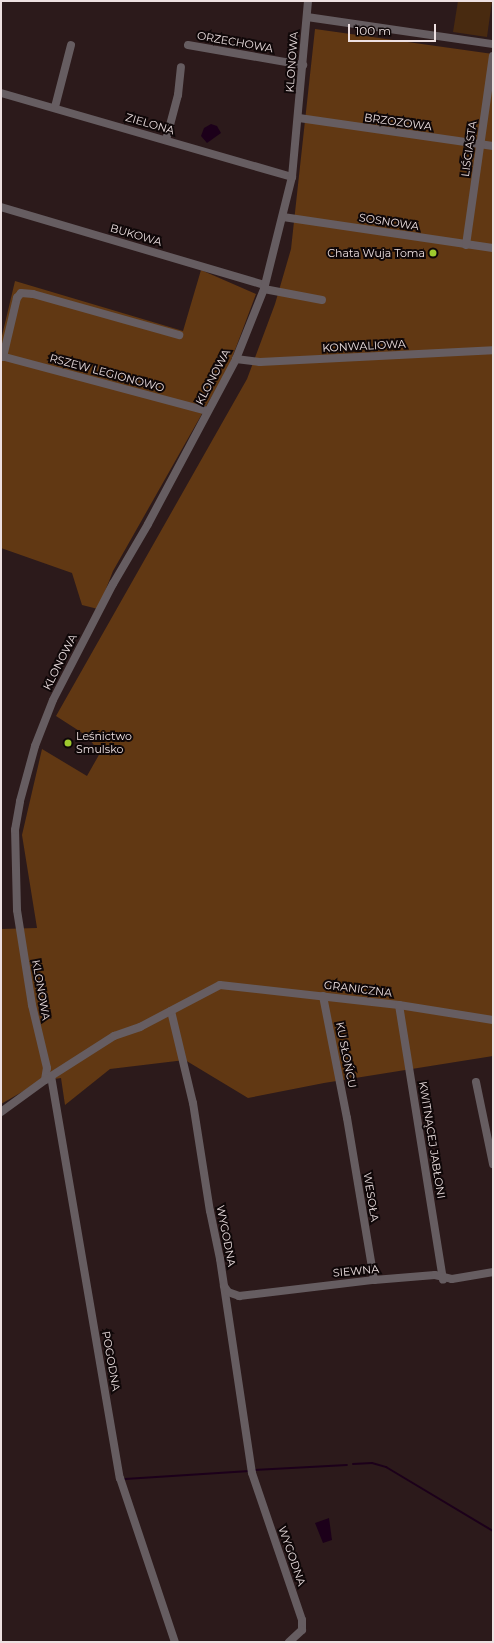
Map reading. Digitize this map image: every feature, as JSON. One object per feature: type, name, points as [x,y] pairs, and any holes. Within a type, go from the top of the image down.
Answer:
[{"type":"street","name":"KLONOWA","points":[[48,1078],[32,1005],[17,910],[15,830],[20,801],[35,746],[53,700],[236,359],[264,287],[292,177],[299,118],[308,1]]},
{"type":"street","points":[[307,17],[493,44]]},
{"type":"street","points":[[56,107],[71,45]]},
{"type":"street","name":"ORZECHOWA","points":[[188,45],[303,66]]},
{"type":"street","name":"LIŚCIASTA","points":[[466,245],[493,56]]},
{"type":"street","points":[[166,140],[178,95],[181,67]]},
{"type":"street","name":"ZIELONA","points":[[1,93],[56,107],[292,177]]},
{"type":"street","name":"BRZOZOWA","points":[[299,118],[493,146]]},
{"type":"street","name":"BUKOWA","points":[[1,207],[264,287]]},
{"type":"street","name":"SOSNOWA","points":[[283,217],[493,248]]},
{"type":"street","points":[[264,287],[322,300]]},
{"type":"street","points":[[2,356],[16,298],[21,293],[33,294],[179,335]]},
{"type":"street","name":"KONWALIOWA","points":[[236,359],[260,362],[493,350]]},
{"type":"street","name":"RSZEW LEGIONOWO","points":[[2,356],[207,411]]},
{"type":"street","name":"GRANICZNA","points":[[171,1011],[220,985],[399,1005],[493,1020]]},
{"type":"street","name":"KU SŁOŃCU","points":[[323,996],[347,1118]]},
{"type":"street","name":"KWITNĄCEJ JABŁONI","points":[[399,1005],[443,1279]]},
{"type":"street","points":[[1,1112],[48,1078],[114,1036],[171,1011]]},
{"type":"street","name":"WYGODNA","points":[[171,1011],[193,1103],[224,1286],[252,1471],[302,1620],[302,1630],[289,1642]]},
{"type":"street","name":"POGODNA","points":[[48,1078],[120,1478],[174,1642]]},
{"type":"street","points":[[476,1082],[493,1164]]},
{"type":"street","name":"WESOŁA","points":[[347,1118],[374,1280]]},
{"type":"street","name":"SIEWNA","points":[[224,1286],[228,1292],[239,1296],[374,1280],[435,1276],[443,1279],[469,1278],[493,1272]]},
{"type":"shaded area","points":[[458,1],[492,1],[487,37],[453,32]]},
{"type":"shaded area","points":[[315,29],[493,54],[493,1056],[324,1083],[248,1098],[185,1060],[110,1069],[65,1105],[61,1078],[41,1081],[1,1104],[1,929],[37,928],[22,835],[42,749],[87,776],[100,753],[87,736],[56,716],[247,379],[275,304],[291,249]]},
{"type":"shaded area","points":[[211,124],[217,126],[221,133],[207,143],[201,136],[204,128]]},
{"type":"shaded area","points":[[201,270],[256,294],[229,366],[113,571],[98,609],[82,605],[72,573],[1,548],[1,340],[15,281],[183,331]]},
{"type":"shaded area","points":[[329,1518],[332,1540],[323,1543],[315,1523]]},
{"type":"waterway","points":[[353,1464],[372,1463],[386,1467],[493,1531]]},
{"type":"waterway","points":[[254,1470],[347,1465]]},
{"type":"waterway","points":[[125,1479],[250,1471]]},
{"type":"place","name":"Chata Wuja Toma","points":[[433,253]]},
{"type":"place","name":"Leśnictwo Smulsko","points":[[68,743]]}]
